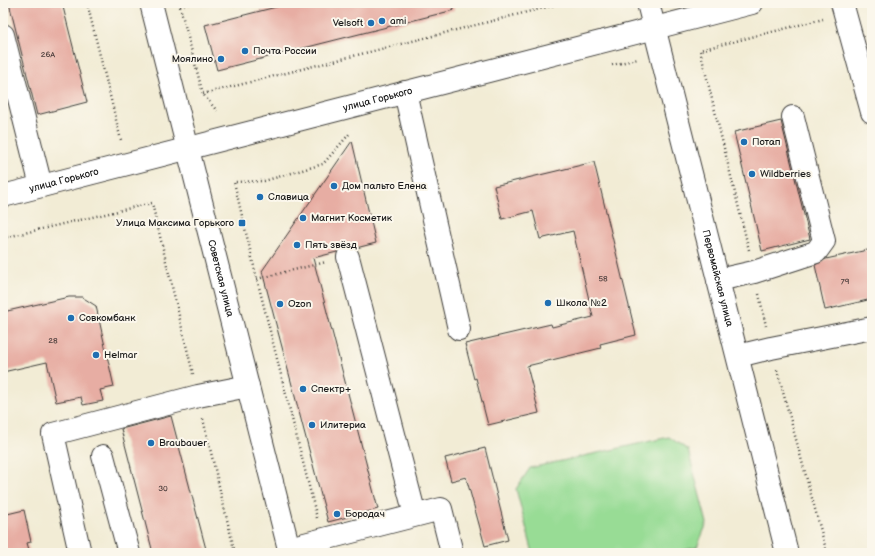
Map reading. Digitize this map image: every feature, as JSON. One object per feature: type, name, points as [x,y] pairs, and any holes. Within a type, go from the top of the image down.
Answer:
[{"type":"main road","name":"Советская улица","points":[[152,3],[290,550]]},
{"type":"main road","name":"Первомайская улица","points":[[648,3],[787,553]]},
{"type":"main road","name":"улица Горького","points":[[3,196],[188,147],[752,3]]},
{"type":"main road","points":[[844,8],[872,112]]},
{"type":"main road","points":[[3,35],[41,186]]},
{"type":"main road","points":[[405,92],[459,329]]},
{"type":"main road","points":[[718,280],[754,272],[816,252],[824,241],[793,117]]},
{"type":"main road","points":[[348,257],[415,515]]},
{"type":"main road","points":[[738,356],[872,328]]},
{"type":"main road","points":[[80,553],[53,434],[198,396],[248,386]]},
{"type":"main road","points":[[103,456],[129,553]]},
{"type":"main road","points":[[290,550],[322,539],[441,509],[452,553]]},
{"type":"path","points":[[87,3],[121,140]]},
{"type":"path","points":[[192,3],[180,4],[203,94],[217,111]]},
{"type":"path","points":[[203,94],[562,3]]},
{"type":"path","points":[[827,553],[771,348],[700,50],[844,8]]},
{"type":"path","points":[[610,66],[641,59]]},
{"type":"path","points":[[322,539],[234,182],[264,181],[323,164],[351,131]]},
{"type":"path","points":[[3,238],[152,203]]},
{"type":"path","points":[[257,279],[348,257]]},
{"type":"green space","points":[[669,437],[688,450],[707,523],[697,547],[672,553],[533,553],[516,489],[530,468]]},
{"type":"building","points":[[9,3],[62,3],[87,102],[37,115]]},
{"type":"building","points":[[292,3],[453,3],[454,10],[217,70],[205,25]]},
{"type":"building","points":[[781,121],[810,239],[762,251],[734,132]]},
{"type":"building","points":[[352,141],[376,243],[356,248],[351,245],[345,245],[337,252],[313,258],[378,509],[328,522],[262,271]]},
{"type":"building","points":[[594,162],[636,335],[600,344],[601,348],[527,366],[539,413],[488,425],[476,378],[474,379],[465,344],[551,324],[552,327],[593,317],[573,231],[540,239],[533,211],[502,219],[494,186]]},
{"type":"building","points":[[872,249],[872,299],[825,310],[815,265],[826,259]]},
{"type":"building","points":[[69,297],[82,297],[96,306],[114,387],[100,390],[103,401],[83,405],[81,397],[56,402],[47,362],[3,372],[3,312]]},
{"type":"building","points":[[171,416],[207,553],[153,553],[121,429]]},
{"type":"building","points":[[485,448],[508,540],[485,546],[466,477],[451,481],[445,458]]},
{"type":"building","points":[[24,510],[31,542],[27,543],[30,553],[3,553],[3,515]]},
{"type":"place","name":"ami","points":[[382,21]]},
{"type":"place","name":"Velsoft","points":[[371,23]]},
{"type":"place","name":"Почта России","points":[[245,51]]},
{"type":"place","name":"Моялино","points":[[221,59]]},
{"type":"place","name":"Потап","points":[[744,142]]},
{"type":"place","name":"Wildberries","points":[[752,174]]},
{"type":"place","name":"Дом пальто Елена","points":[[334,186]]},
{"type":"place","name":"Славица","points":[[260,197]]},
{"type":"place","name":"Магнит Косметик","points":[[303,218]]},
{"type":"place","name":"Улица Максима Горького","points":[[242,223]]},
{"type":"place","name":"Пять звёзд","points":[[297,245]]},
{"type":"place","name":"Школа №2","points":[[548,303]]},
{"type":"place","name":"Ozon","points":[[280,304]]},
{"type":"place","name":"Совкомбанк","points":[[71,318]]},
{"type":"place","name":"Helmar","points":[[96,355]]},
{"type":"place","name":"Спектр+","points":[[303,389]]},
{"type":"place","name":"Илитериа","points":[[312,425]]},
{"type":"place","name":"Braubauer","points":[[151,443]]},
{"type":"place","name":"Бородач","points":[[337,514]]}]
